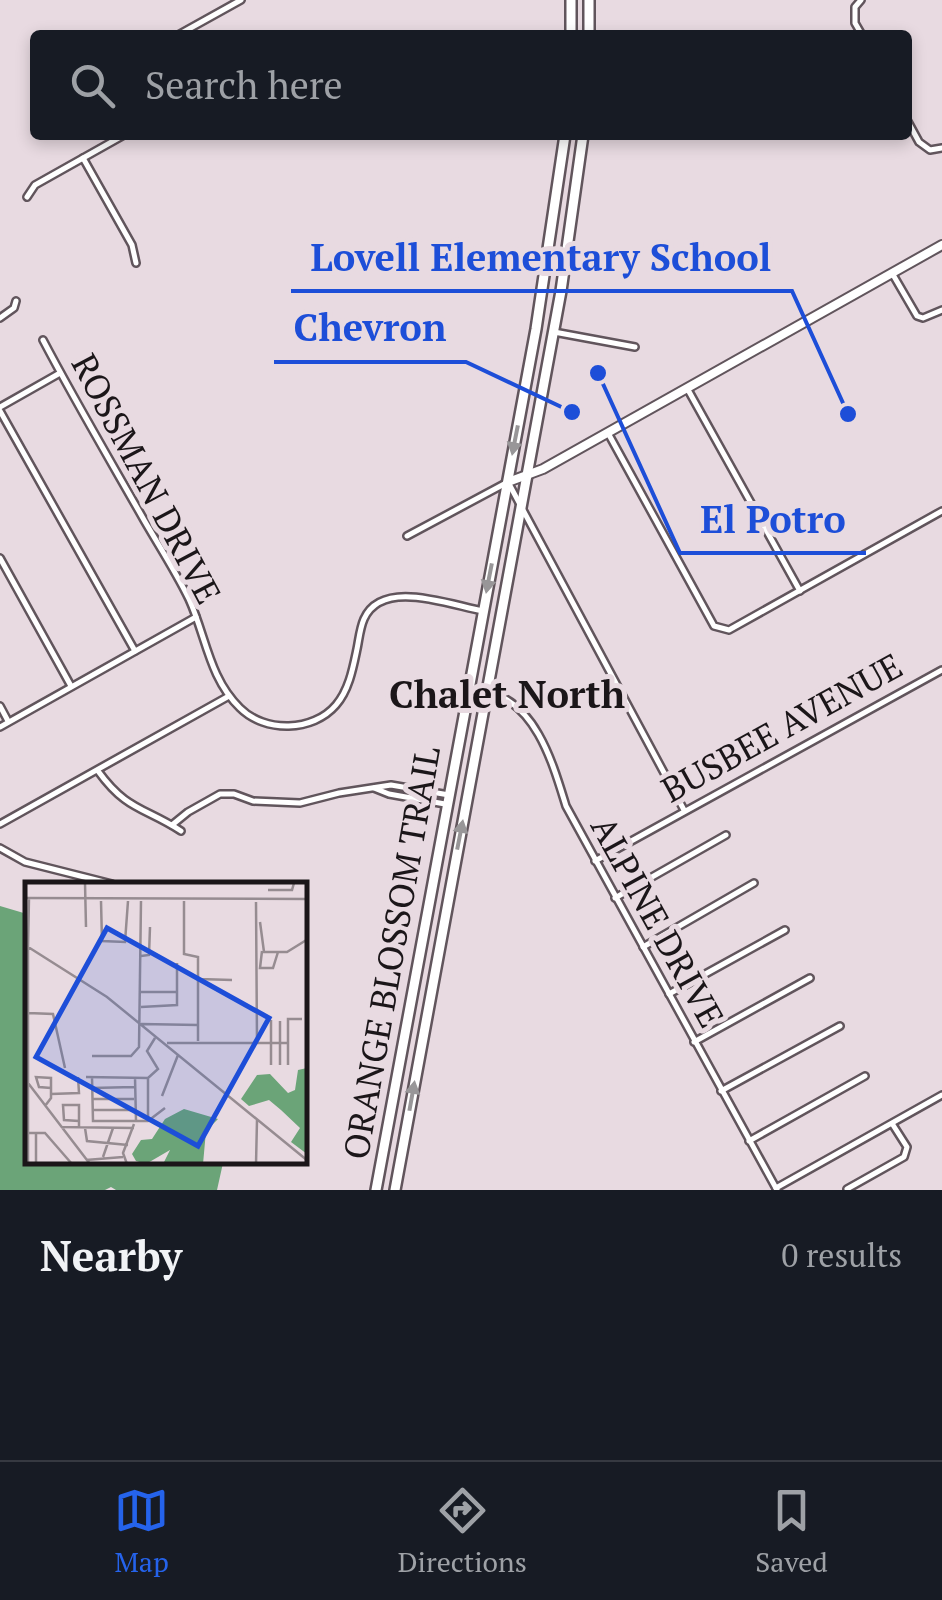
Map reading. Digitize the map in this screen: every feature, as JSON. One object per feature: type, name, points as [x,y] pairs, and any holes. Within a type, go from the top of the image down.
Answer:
[{"type":"main road","points":[[571,5],[589,5],[588,30]]},
{"type":"main road","name":"ORANGE BLOSSOM TRAIL","points":[[376,1190],[536,329],[564,140]]},
{"type":"main road","name":"ORANGE BLOSSOM TRAIL","points":[[395,1190],[554,332],[582,140]]},
{"type":"main road","points":[[561,171],[579,172]]},
{"type":"main road","points":[[536,329],[554,332]]},
{"type":"main road","points":[[483,612],[491,619],[496,641]]},
{"type":"main road","points":[[420,956],[437,959]]},
{"type":"street","points":[[187,30],[241,0]]},
{"type":"street","points":[[859,30],[855,8],[861,0]]},
{"type":"street","points":[[912,129],[919,142],[930,150],[942,148]]},
{"type":"street","points":[[27,197],[35,185],[115,140]]},
{"type":"street","points":[[83,158],[132,244],[136,263]]},
{"type":"street","points":[[407,536],[608,432],[942,245]]},
{"type":"street","points":[[892,273],[917,316],[923,318],[942,310]]},
{"type":"street","points":[[0,318],[14,308],[16,300]]},
{"type":"street","points":[[554,332],[635,347]]},
{"type":"street","name":"ROSSMAN DRIVE","points":[[43,340],[196,617],[208,659],[229,696]]},
{"type":"street","points":[[60,372],[0,409],[136,651]]},
{"type":"street","points":[[687,388],[800,591]]},
{"type":"street","points":[[608,432],[714,626],[729,630],[942,511]]},
{"type":"street","points":[[508,482],[684,810]]},
{"type":"street","points":[[0,558],[71,686]]},
{"type":"street","points":[[0,824],[229,696],[243,712],[270,725],[293,727],[311,722],[334,708],[346,689],[363,620],[376,604],[398,596],[483,612]]},
{"type":"street","points":[[0,727],[196,617]]},
{"type":"street","name":"BUSBEE AVENUE","points":[[595,861],[941,673]]},
{"type":"street","name":"ALPINE DRIVE","points":[[487,692],[505,696],[521,710],[552,760],[566,806],[776,1189]]},
{"type":"street","points":[[0,706],[9,722]]},
{"type":"street","points":[[98,771],[128,804],[181,832]]},
{"type":"street","points":[[172,826],[220,794],[300,804],[371,786],[391,785],[448,800]]},
{"type":"street","points":[[615,898],[726,835]]},
{"type":"street","points":[[0,848],[25,862],[104,882]]},
{"type":"street","points":[[643,946],[754,884]]},
{"type":"street","points":[[669,994],[785,930]]},
{"type":"street","points":[[694,1042],[810,978]]},
{"type":"street","points":[[722,1091],[840,1026]]},
{"type":"street","points":[[749,1140],[865,1076]]},
{"type":"street","points":[[776,1189],[942,1095]]},
{"type":"street","points":[[848,1189],[904,1157],[907,1146],[894,1124]]},
{"type":"shaded area","points":[[0,906],[25,913],[25,1165],[223,1165],[217,1190],[0,1190]]},
{"type":"place","name":"El Potro","points":[[598,373]]},
{"type":"place","name":"Chevron","points":[[572,412]]},
{"type":"place","name":"Lovell Elementary School","points":[[848,414]]},
{"type":"district","name":"Chalet North","points":[[507,695]]}]
